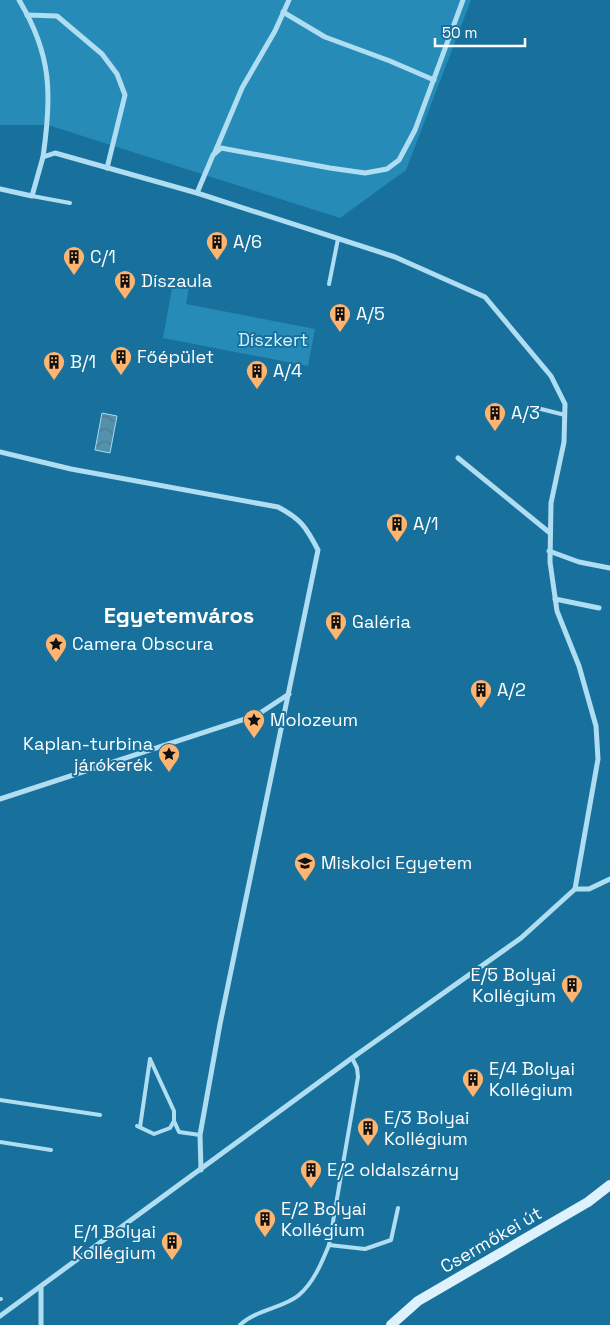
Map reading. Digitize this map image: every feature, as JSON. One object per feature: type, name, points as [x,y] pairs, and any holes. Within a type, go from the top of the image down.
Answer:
[{"type":"main road","name":"Csermőkei út","points":[[391,1325],[418,1301],[588,1202],[610,1185]]},
{"type":"street","points":[[0,190],[32,196],[43,157],[50,110],[44,52],[37,32],[19,0]]},
{"type":"street","points":[[197,193],[242,88],[289,0]]},
{"type":"street","points":[[213,155],[221,148],[365,173],[387,169],[399,160],[415,130],[463,0]]},
{"type":"street","points":[[284,12],[325,37],[390,61],[434,80]]},
{"type":"street","points":[[27,14],[57,16],[102,54],[117,74],[125,95],[107,168]]},
{"type":"street","points":[[43,157],[54,153],[197,193],[395,257],[485,297],[551,376],[565,404],[564,442],[551,502],[549,552],[557,611],[579,666],[596,726],[598,759],[575,889]]},
{"type":"street","points":[[0,452],[80,470],[278,506],[297,517],[307,529],[318,550],[234,954],[200,1135],[201,1170]]},
{"type":"street","points":[[458,458],[550,533]]},
{"type":"street","points":[[549,552],[578,562],[610,568]]},
{"type":"street","points":[[555,599],[599,608]]},
{"type":"street","points":[[0,799],[257,715],[289,694]]},
{"type":"street","points":[[0,1316],[41,1288],[352,1058],[520,938],[575,889],[589,888],[610,879]]},
{"type":"street","points":[[41,1288],[41,1325]]},
{"type":"lane","points":[[32,196],[70,203]]},
{"type":"lane","points":[[329,284],[338,239]]},
{"type":"lane","points":[[537,408],[564,415]]},
{"type":"lane","points":[[240,1325],[249,1317],[298,1296],[320,1268],[329,1245],[358,1077],[357,1068],[352,1058]]},
{"type":"lane","points":[[174,1121],[170,1128],[154,1134],[138,1126],[150,1059],[174,1111],[174,1121],[179,1132],[200,1135]]},
{"type":"lane","points":[[0,1100],[100,1114]]},
{"type":"lane","points":[[0,1142],[51,1150]]},
{"type":"lane","points":[[329,1245],[365,1249],[391,1240],[398,1208]]},
{"type":"green space","points":[[0,0],[471,0],[406,170],[340,218],[48,125],[0,125]]},
{"type":"green space","name":"Díszkert","points":[[173,283],[189,286],[186,304],[315,329],[308,366],[163,338]]},
{"type":"water","points":[[102,413],[117,416],[110,453],[95,450]]},
{"type":"place","name":"A/6","points":[[217,261]]},
{"type":"place","name":"C/1","points":[[74,276]]},
{"type":"place","name":"Díszaula","points":[[125,300]]},
{"type":"place","name":"A/5","points":[[340,333]]},
{"type":"place","name":"Főépület","points":[[121,376]]},
{"type":"place","name":"B/1","points":[[54,381]]},
{"type":"place","name":"A/4","points":[[257,390]]},
{"type":"place","name":"A/3","points":[[495,432]]},
{"type":"place","name":"A/1","points":[[397,543]]},
{"type":"place","name":"Galéria","points":[[336,641]]},
{"type":"place","name":"Camera Obscura","points":[[56,663]]},
{"type":"place","name":"A/2","points":[[481,709]]},
{"type":"place","name":"Molozeum","points":[[254,739]]},
{"type":"place","name":"Kaplan-turbina járókerék","points":[[169,773]]},
{"type":"place","name":"Miskolci Egyetem","points":[[305,882]]},
{"type":"place","name":"E/5 Bolyai Kollégium","points":[[572,1004]]},
{"type":"place","name":"E/4 Bolyai Kollégium","points":[[473,1098]]},
{"type":"place","name":"E/3 Bolyai Kollégium","points":[[368,1147]]},
{"type":"place","name":"E/2 oldalszárny","points":[[311,1189]]},
{"type":"place","name":"E/2 Bolyai Kollégium","points":[[265,1238]]},
{"type":"place","name":"E/1 Bolyai Kollégium","points":[[172,1261]]},
{"type":"district","name":"Egyetemváros","points":[[179,615]]}]
